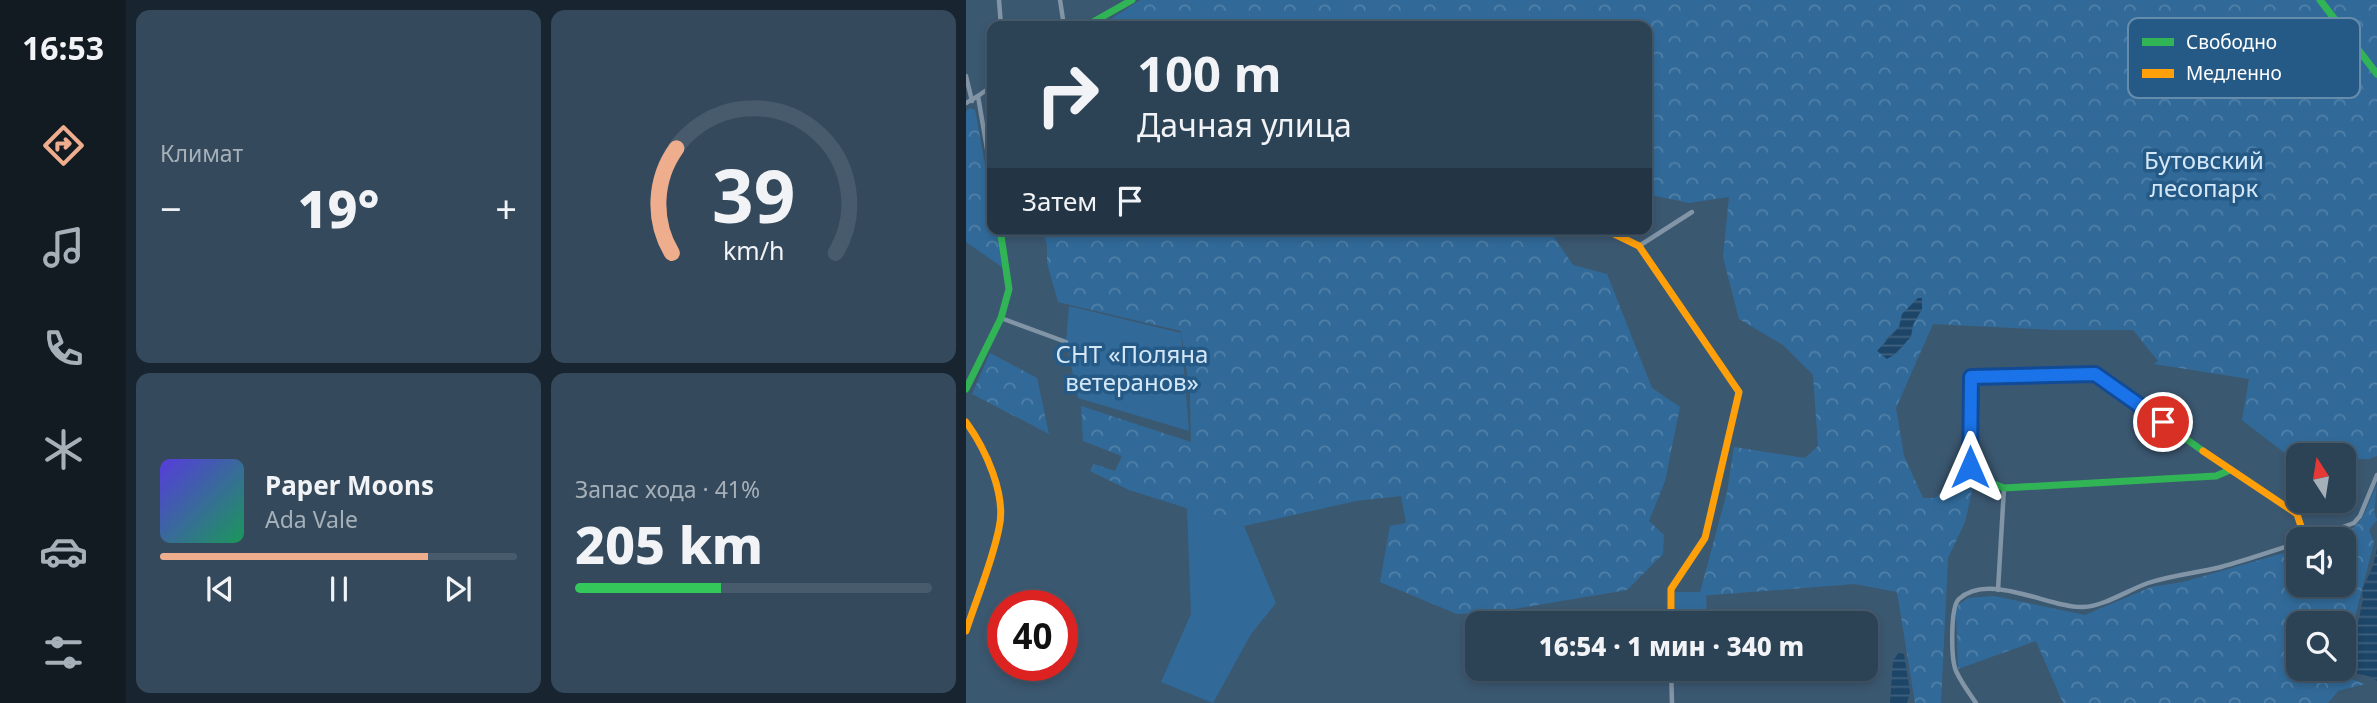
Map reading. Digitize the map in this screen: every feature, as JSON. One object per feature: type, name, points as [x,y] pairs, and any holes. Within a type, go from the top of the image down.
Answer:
[{"type":"street","points":[[999,0],[1001,21]]},
{"type":"street","points":[[1060,0],[1063,21]]},
{"type":"street","points":[[1094,21],[1132,0]]},
{"type":"street","points":[[2320,0],[2334,18]]},
{"type":"street","points":[[2360,52],[2377,74]]},
{"type":"street","points":[[966,76],[969,102],[987,90]]},
{"type":"street","points":[[978,96],[987,148]]},
{"type":"street","points":[[1639,246],[1692,212]]},
{"type":"street","points":[[966,389],[1002,318],[1009,289],[1001,235]]},
{"type":"street","points":[[1616,235],[1639,246],[1739,392],[1705,538],[1671,589],[1671,611]]},
{"type":"street","points":[[1002,318],[1066,342]]},
{"type":"street","points":[[2230,470],[2216,476],[2004,488],[1973,476],[1970,467],[1971,377],[2095,374],[2297,514],[2302,527]]},
{"type":"street","points":[[966,422],[985,454],[1001,511],[1000,526],[966,631]]},
{"type":"street","points":[[2342,527],[2354,523],[2360,516],[2377,475]]},
{"type":"street","points":[[1998,590],[2004,488]]},
{"type":"street","points":[[1976,703],[1954,667],[1953,608],[1957,600],[1965,594],[1998,590],[2027,594],[2072,606],[2090,606],[2149,583],[2221,567],[2286,547]]},
{"type":"street","points":[[1671,681],[1672,703]]},
{"type":"green space","name":"Бутовский лесопарк","points":[[1140,0],[2377,0],[2377,456],[2356,459],[2356,443],[2286,443],[2286,454],[2242,420],[2249,379],[2154,364],[2158,361],[2133,330],[2056,330],[1933,324],[1896,408],[1904,456],[1923,498],[1935,498],[1954,481],[1973,487],[1965,522],[1948,558],[1941,703],[1915,703],[1897,592],[1855,584],[1699,596],[1727,492],[1734,447],[1805,458],[1818,446],[1813,375],[1783,345],[1739,319],[1723,257],[1729,197],[1689,203],[1652,195],[1652,21],[1108,21]],"holes":[[[1918,298],[1922,309],[1904,345],[1894,355],[1885,340],[1899,327],[1903,314]]]},
{"type":"green space","points":[[970,108],[975,110],[987,175],[987,235],[998,235],[1002,267],[966,242],[966,111]]},
{"type":"green space","points":[[1044,235],[1552,235],[1573,265],[1607,274],[1652,388],[1680,407],[1665,481],[1649,521],[1664,535],[1663,554],[1627,590],[1502,611],[1465,611],[1465,614],[1457,614],[1380,582],[1390,526],[1406,523],[1401,496],[1356,501],[1244,526],[1129,490],[1090,471],[1094,464],[1115,471],[1122,456],[1083,441],[1081,406],[1191,442],[1190,395],[1181,331],[1058,302],[1047,263]]},
{"type":"green space","name":"СНТ «Поляна ветеранов»","points":[[1069,306],[1181,333],[1189,431],[1078,398],[1066,342]]},
{"type":"green space","points":[[990,353],[1037,378],[1049,434],[972,394]]},
{"type":"green space","points":[[2377,484],[2374,512],[2377,520],[2369,530],[2374,542],[2356,613],[2286,611],[2286,681],[2356,681],[2365,684],[2338,691],[2328,703],[2063,703],[2036,641],[1958,669],[1956,611],[1958,605],[1968,598],[1994,596],[2085,615],[2151,587],[2183,582],[2286,552],[2286,597],[2356,597],[2354,527],[2365,512]]},
{"type":"green space","points":[[1187,508],[1244,526],[1276,603],[1251,634],[1213,703],[1161,682],[1191,614]]},
{"type":"green space","points":[[1675,592],[1706,592],[1707,611],[1675,611]]},
{"type":"shaded area","points":[[1918,298],[1922,298],[1922,309],[1913,325],[1911,337],[1887,359],[1877,351],[1899,327],[1902,314]]},
{"type":"shaded area","points":[[2377,548],[2377,681],[2356,674],[2356,624],[2363,599],[2362,590],[2373,566]]},
{"type":"shaded area","points":[[1899,652],[1904,654],[1910,692],[1907,703],[1890,703],[1893,661]]},
{"type":"traffic: fast","points":[[1095,21],[1132,0]]},
{"type":"traffic: fast","points":[[2320,0],[2334,18]]},
{"type":"traffic: fast","points":[[2360,52],[2377,74]]},
{"type":"traffic: fast","points":[[966,389],[1001,318],[1009,289],[1001,235]]},
{"type":"traffic: fast","points":[[2203,451],[2095,374],[1971,377],[1970,467],[1973,476],[2004,488],[2216,476],[2230,470]]},
{"type":"traffic: slow","points":[[1616,235],[1639,246],[1739,392],[1705,538],[1671,589],[1671,611]]},
{"type":"traffic: slow","points":[[966,422],[993,472],[1001,515],[992,554],[966,631]]},
{"type":"traffic: slow","points":[[2203,451],[2297,514],[2301,527]]},
{"type":"route","points":[[1970,467],[1971,377],[2095,374],[2163,422]]}]
